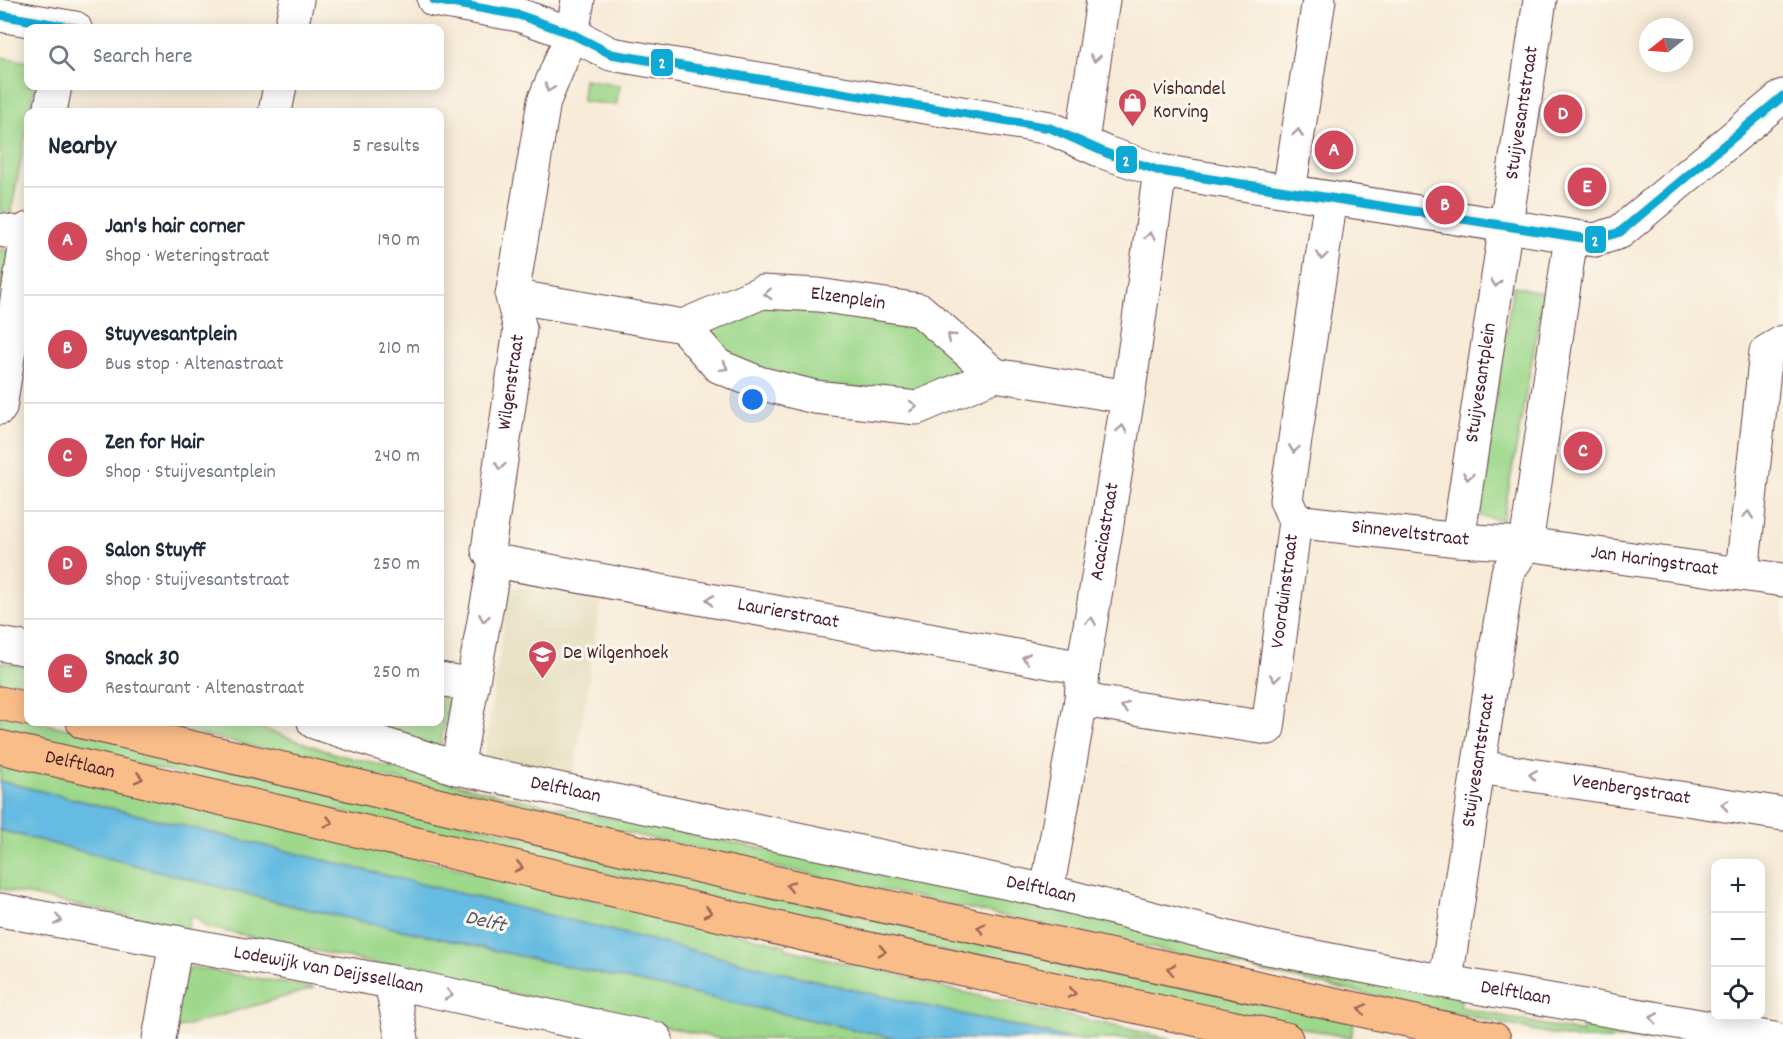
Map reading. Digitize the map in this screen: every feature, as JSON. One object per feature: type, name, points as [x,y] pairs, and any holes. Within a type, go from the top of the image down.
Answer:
[{"type":"main road","points":[[0,703],[24,709]]},
{"type":"main road","points":[[100,726],[1418,1033],[1494,1039]]},
{"type":"main road","name":"Delftlaan","points":[[0,747],[825,939],[1286,1039]]},
{"type":"street","points":[[292,24],[297,0]]},
{"type":"street","points":[[434,0],[519,15],[572,34],[611,54],[1050,128],[1160,171],[1595,240],[1620,232],[1783,96]]},
{"type":"street","name":"Wilgenstraat","points":[[458,768],[495,561],[488,550],[520,329],[512,296],[544,101],[572,34],[578,0]]},
{"type":"street","points":[[1094,147],[1103,0]]},
{"type":"street","points":[[1289,191],[1319,0]]},
{"type":"street","name":"Stuijvesantstraat","points":[[1504,225],[1540,0]]},
{"type":"street","points":[[0,15],[69,21]]},
{"type":"street","points":[[51,108],[54,90]]},
{"type":"street","points":[[276,108],[279,90]]},
{"type":"street","name":"Acaciastraat","points":[[1047,891],[1128,397],[1160,171]]},
{"type":"street","name":"Voorduinstraat","points":[[1082,684],[1268,728],[1295,522],[1286,500],[1331,198]]},
{"type":"street","name":"Stuijvesantplein","points":[[1458,540],[1504,225]]},
{"type":"street","points":[[0,408],[19,231]]},
{"type":"street","points":[[1526,544],[1571,237]]},
{"type":"street","name":"Elzenplein","points":[[683,326],[762,292],[818,295],[920,310],[995,375]]},
{"type":"street","points":[[512,296],[683,326],[718,366],[759,383],[815,397],[917,408],[995,375],[1128,397]]},
{"type":"street","points":[[1742,573],[1766,352],[1783,342]]},
{"type":"street","name":"Sinneveltstraat","points":[[1295,522],[1458,540],[1526,544]]},
{"type":"street","name":"Stuijvesantstraat","points":[[1446,980],[1508,572],[1526,544]]},
{"type":"street","name":"Jan Haringstraat","points":[[1526,544],[1783,580]]},
{"type":"street","name":"Laurierstraat","points":[[495,561],[1082,684]]},
{"type":"street","points":[[0,644],[24,648]]},
{"type":"street","points":[[444,680],[472,685]]},
{"type":"street","name":"Delftlaan","points":[[327,726],[458,768],[1047,891],[1263,947],[1774,1039]]},
{"type":"street","name":"Veenbergstraat","points":[[1479,767],[1783,814]]},
{"type":"street","name":"Lodewijk van Deijssellaan","points":[[0,910],[391,982],[656,1039]]},
{"type":"street","points":[[159,1039],[176,942]]},
{"type":"street","points":[[391,982],[402,1039]]},
{"type":"shaded area","name":"De Wilgenhoek","points":[[509,586],[601,599],[573,777],[484,760]]},
{"type":"green space","points":[[0,57],[24,61],[24,90],[34,90],[31,108],[24,108],[24,144],[11,212],[0,211]]},
{"type":"green space","points":[[584,79],[620,85],[616,105],[582,101]]},
{"type":"green space","points":[[0,249],[9,250],[0,297]]},
{"type":"green space","points":[[1513,286],[1544,293],[1503,520],[1478,516]]},
{"type":"green space","points":[[764,299],[916,317],[957,349],[970,377],[943,393],[776,384],[683,326]]},
{"type":"green space","points":[[0,662],[24,666],[24,694],[0,688]]},
{"type":"green space","points":[[444,695],[449,696],[444,725]]},
{"type":"green space","points":[[0,713],[24,719],[24,726],[55,726],[766,894],[1354,1022],[1351,1038],[993,963],[0,733]]},
{"type":"green space","points":[[163,726],[256,726],[336,754],[508,797],[1462,991],[1460,1007],[1582,1033],[1585,1019],[1600,1022],[1599,1030],[1654,1039],[1575,1039],[770,866]]},
{"type":"green space","points":[[375,726],[444,726],[440,748]]},
{"type":"green space","points":[[0,761],[785,945],[787,949],[852,965],[854,963],[953,990],[1172,1039],[1072,1039],[863,992],[0,781]]},
{"type":"green space","points":[[0,830],[293,906],[898,1039],[721,1039],[206,927],[196,917],[190,917],[188,929],[0,889]]},
{"type":"green space","points":[[191,967],[314,988],[168,1031],[183,979]]},
{"type":"water","name":"Delft","points":[[0,781],[863,992],[1072,1039],[898,1039],[293,906],[0,830]]},
{"type":"transit line","name":"2","points":[[434,0],[519,15],[572,34],[611,54],[1050,128],[1106,153],[1160,171],[1595,240],[1620,232],[1783,96]]},
{"type":"transit line","name":"2","points":[[0,15],[52,24]]},
{"type":"place","name":"Salon Stuyff","points":[[1563,114]]},
{"type":"place","name":"Vishandel Korving","points":[[1132,128]]},
{"type":"place","name":"Jan's hair corner","points":[[1334,150]]},
{"type":"place","name":"Snack 30","points":[[1587,187]]},
{"type":"place","name":"Stuyvesantplein","points":[[1445,205]]},
{"type":"place","name":"Zen for Hair","points":[[1583,451]]},
{"type":"place","name":"De Wilgenhoek","points":[[542,680]]}]
